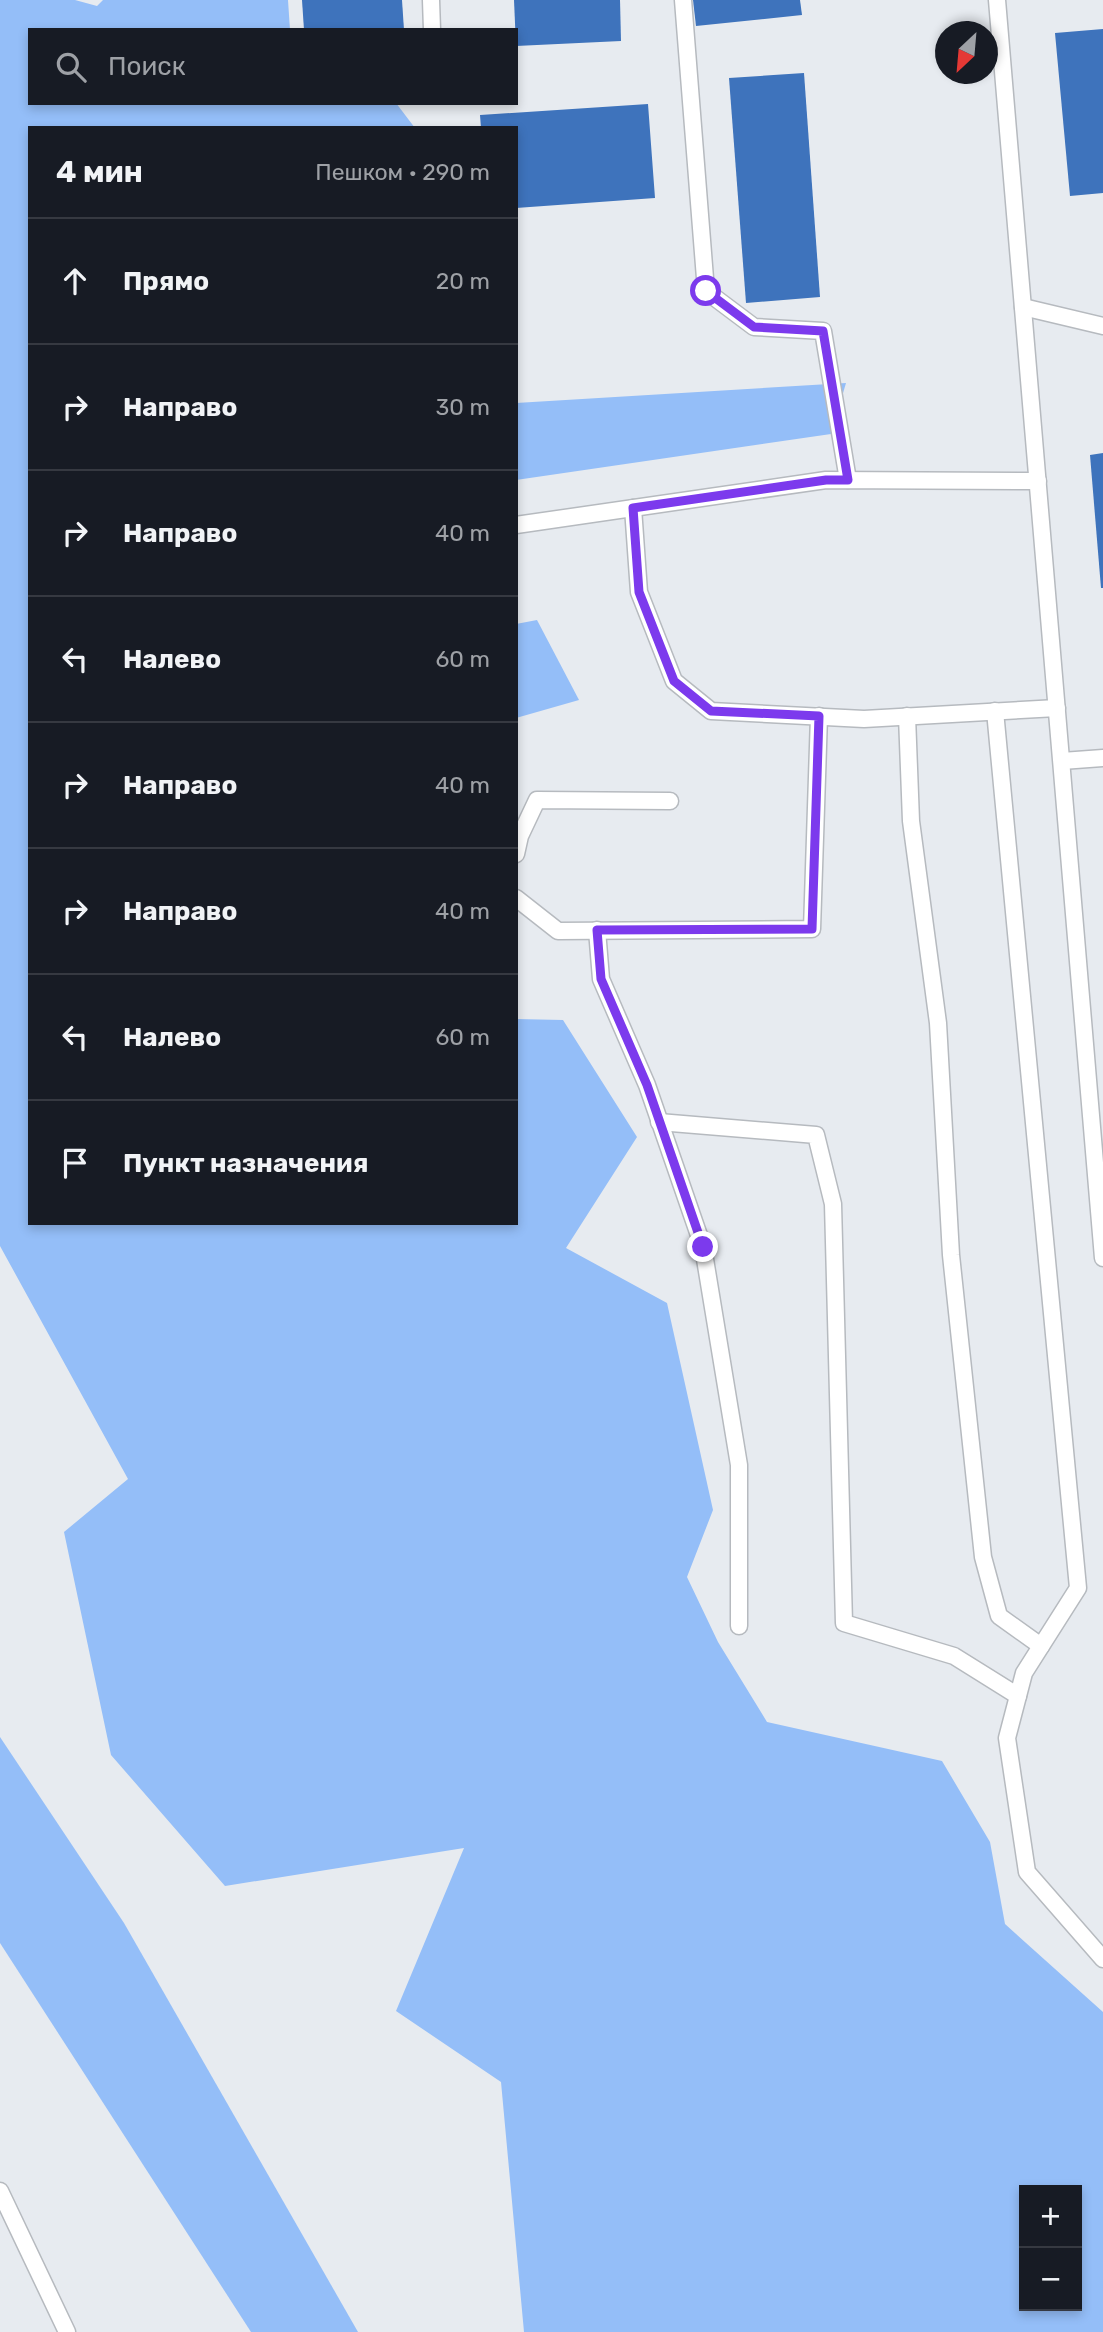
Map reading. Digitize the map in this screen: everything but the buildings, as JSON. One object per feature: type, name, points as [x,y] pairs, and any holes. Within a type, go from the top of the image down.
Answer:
[{"type":"lane","points":[[431,0],[432,28]]},
{"type":"lane","points":[[684,0],[706,291],[754,327],[823,331],[848,480]]},
{"type":"lane","points":[[997,0],[1103,1258]]},
{"type":"lane","points":[[1023,307],[1103,326]]},
{"type":"lane","points":[[518,525],[826,480],[1038,481]]},
{"type":"lane","points":[[633,508],[639,592],[674,681],[711,711],[864,719],[1057,708]]},
{"type":"lane","points":[[995,711],[1078,1588],[1024,1673],[1007,1738],[1027,1872],[1103,1959]]},
{"type":"lane","points":[[518,900],[558,931],[812,929],[819,716]]},
{"type":"lane","points":[[907,716],[911,821],[938,1023],[951,1255],[983,1556],[999,1616],[1041,1646]]},
{"type":"lane","points":[[1062,761],[1103,758]]},
{"type":"lane","points":[[518,845],[537,800],[670,801]]},
{"type":"lane","points":[[597,930],[601,979],[647,1085],[703,1247],[739,1465],[739,1626]]},
{"type":"lane","points":[[659,1122],[816,1135],[833,1204],[844,1623],[954,1656],[1017,1696]]},
{"type":"lane","points":[[0,2191],[67,2332]]},
{"type":"shaded area","points":[[0,0],[75,0],[97,6],[103,0],[288,0],[290,28],[28,28],[28,105],[398,105],[413,126],[28,126],[28,1225],[518,1225],[518,1019],[563,1020],[637,1137],[566,1248],[667,1303],[713,1510],[687,1577],[718,1642],[767,1722],[942,1761],[990,1842],[1005,1924],[1103,2012],[1103,2332],[524,2332],[501,2082],[396,2011],[464,1848],[225,1886],[111,1755],[64,1532],[128,1479],[0,1246]]},
{"type":"shaded area","points":[[846,383],[831,434],[518,480],[518,403]]},
{"type":"shaded area","points":[[537,620],[579,700],[518,717],[518,624]]},
{"type":"shaded area","points":[[0,1737],[124,1923],[358,2332],[251,2332],[0,1943]]},
{"type":"route","points":[[703,1247],[647,1085],[601,979],[597,930],[812,929],[819,716],[711,711],[674,681],[639,592],[633,508],[826,480],[848,480],[823,331],[754,327],[706,291]]}]
